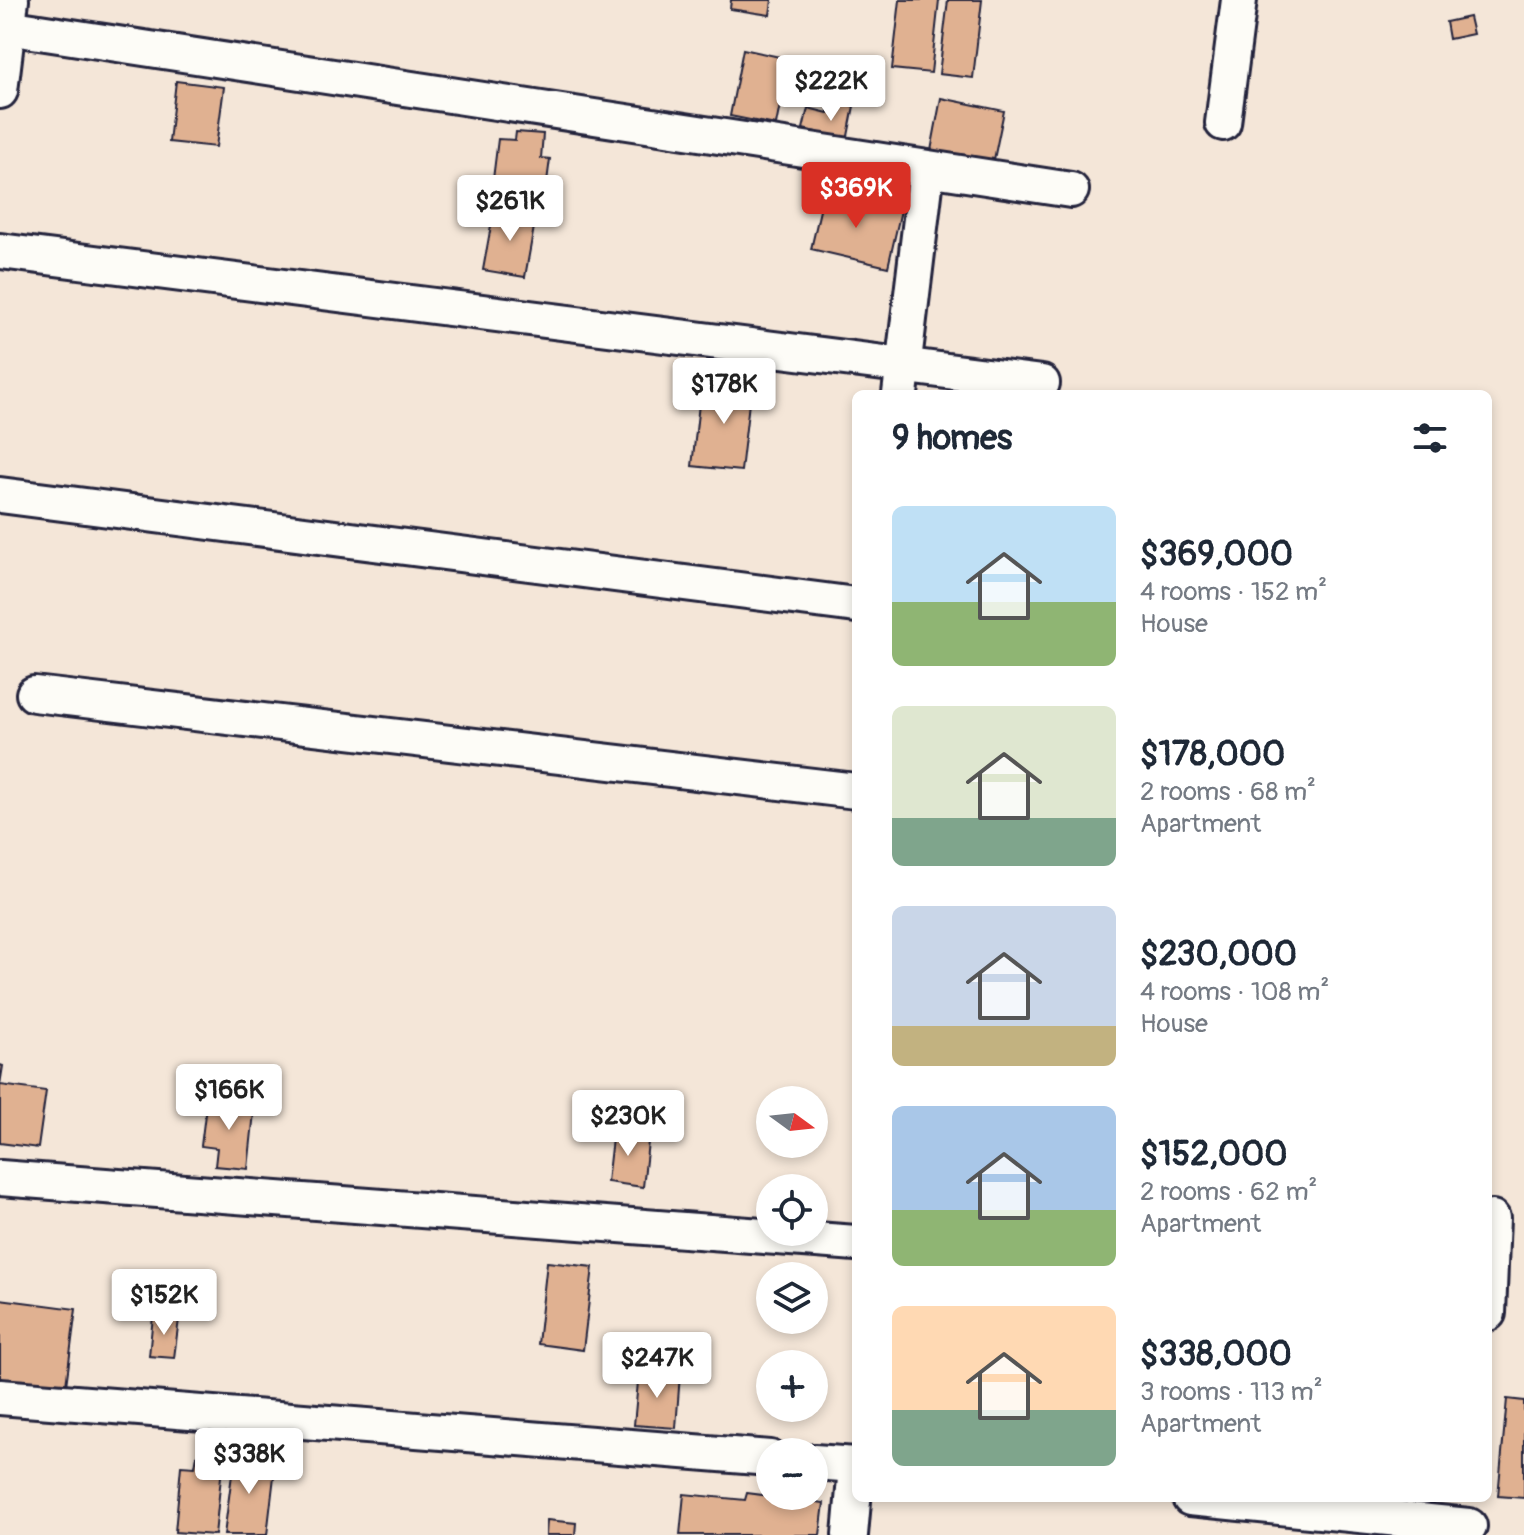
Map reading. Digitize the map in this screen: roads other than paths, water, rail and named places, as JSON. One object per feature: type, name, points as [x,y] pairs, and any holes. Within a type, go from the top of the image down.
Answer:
[{"type":"street","points":[[1223,123],[1239,0]]},
{"type":"street","points":[[0,91],[6,18],[1071,190]]},
{"type":"street","points":[[902,380],[927,169]]},
{"type":"street","points":[[0,251],[902,380],[1042,383]]},
{"type":"street","points":[[0,495],[852,604]]},
{"type":"street","points":[[34,694],[852,791]]},
{"type":"street","points":[[0,1178],[852,1243]]},
{"type":"street","points":[[0,1397],[756,1457]]},
{"type":"street","points":[[828,1463],[852,1466]]},
{"type":"street","points":[[850,1535],[853,1502]]},
{"type":"street","points":[[1241,1502],[1469,1520]]}]
